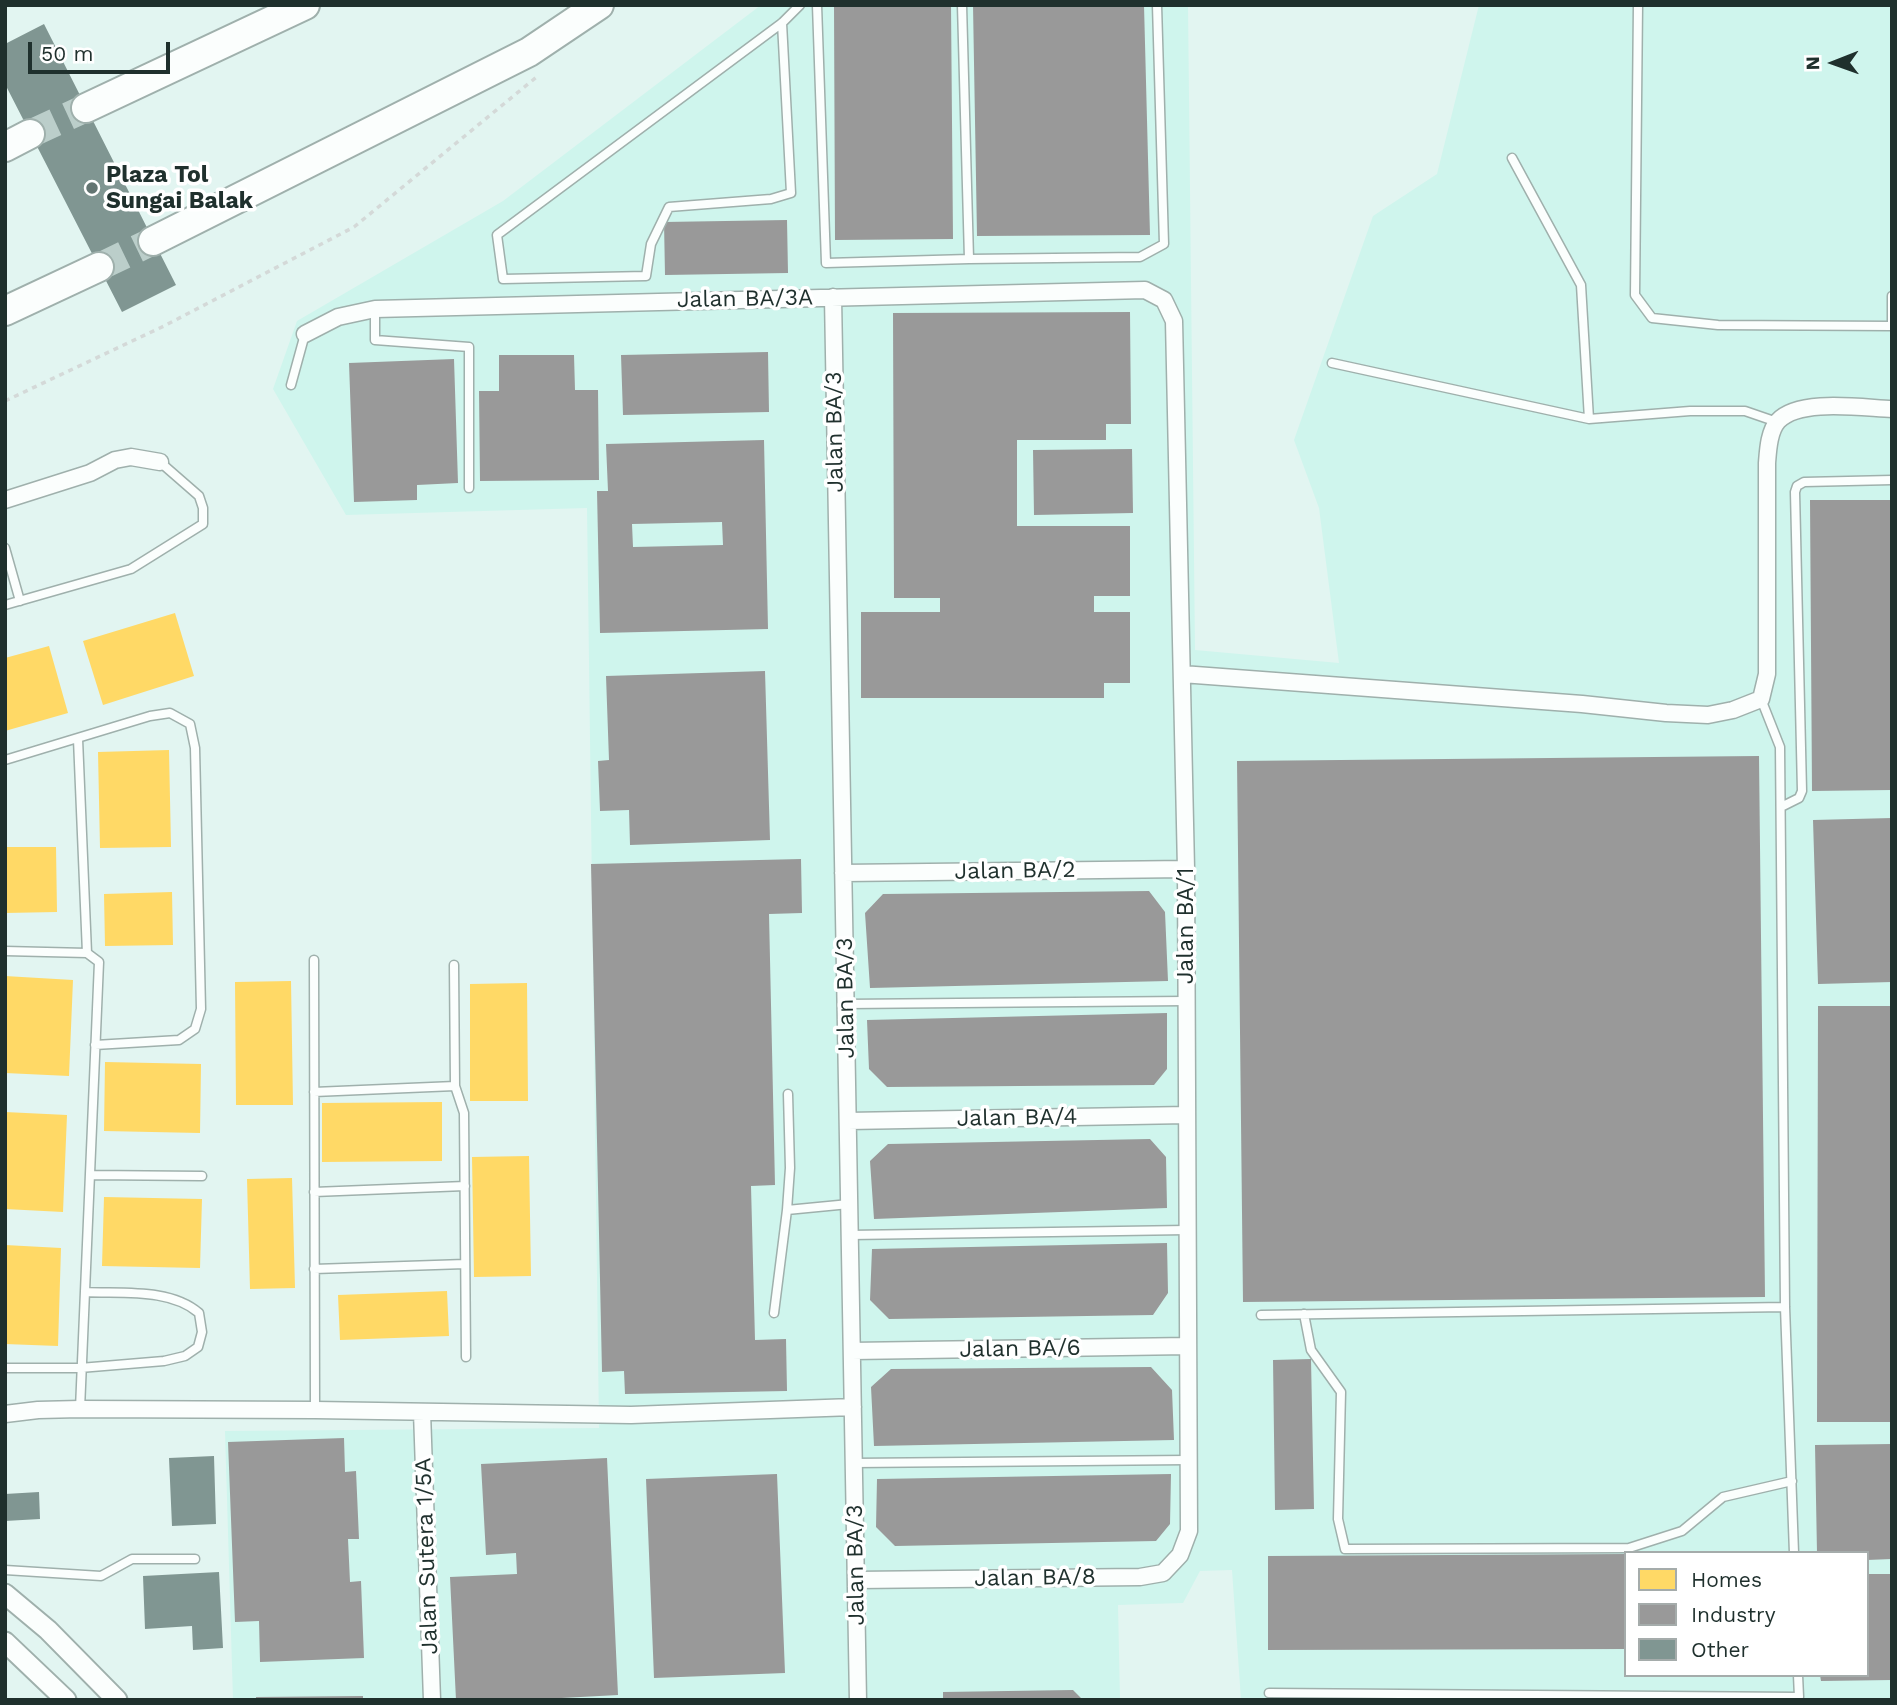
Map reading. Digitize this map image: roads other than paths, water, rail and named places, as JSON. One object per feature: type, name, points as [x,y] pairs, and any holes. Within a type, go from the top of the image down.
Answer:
[{"type":"highway","points":[[86,108],[270,17],[305,5]]},
{"type":"highway","points":[[153,241],[529,52],[599,5]]},
{"type":"highway","points":[[5,311],[99,267]]},
{"type":"street","name":"Jalan BA/3A","points":[[305,334],[338,317],[375,309],[1145,290],[1164,300],[1174,321]]},
{"type":"street","name":"Jalan BA/3","points":[[833,297],[858,1700]]},
{"type":"street","name":"Jalan BA/1","points":[[1174,321],[1186,869],[1189,1531]]},
{"type":"street","points":[[1182,674],[1708,715],[1733,710],[1761,699],[1767,674],[1767,463],[1770,439],[1777,422],[1791,411],[1810,407],[1892,409]]},
{"type":"street","points":[[5,500],[90,473],[115,460],[131,457],[160,462]]},
{"type":"street","name":"Jalan BA/2","points":[[843,873],[1186,869]]},
{"type":"street","name":"Jalan BA/4","points":[[848,1121],[1187,1115]]},
{"type":"street","name":"Jalan BA/6","points":[[852,1351],[1188,1346]]},
{"type":"street","points":[[5,1415],[38,1410],[80,1409],[631,1415],[853,1407]]},
{"type":"street","name":"Jalan Sutera 1/5A","points":[[422,1412],[432,1700]]},
{"type":"street","name":"Jalan BA/8","points":[[856,1580],[1140,1577],[1163,1573],[1180,1555],[1189,1531]]},
{"type":"street","points":[[5,1594],[48,1629],[117,1700]]},
{"type":"street","points":[[5,1642],[66,1700]]},
{"type":"lane","points":[[782,23],[791,193],[771,199],[669,207],[651,244],[646,276],[503,279],[497,235],[782,23],[800,5]]},
{"type":"lane","points":[[817,5],[826,263],[1140,257],[1164,244],[1157,5]]},
{"type":"lane","points":[[962,5],[969,259]]},
{"type":"lane","points":[[1639,5],[1636,295],[1652,318],[1717,325],[1892,326],[1892,296]]},
{"type":"lane","points":[[1512,158],[1581,285],[1589,419]]},
{"type":"lane","points":[[375,309],[375,341],[469,347],[469,488]]},
{"type":"lane","points":[[291,385],[305,334]]},
{"type":"lane","points":[[1332,363],[1589,419],[1690,411],[1745,411],[1777,422]]},
{"type":"lane","points":[[5,605],[131,569],[203,524],[199,496],[160,462]]},
{"type":"lane","points":[[1781,807],[1799,797],[1802,791],[1797,486],[1804,482],[1892,480]]},
{"type":"lane","points":[[5,548],[20,601]]},
{"type":"lane","points":[[1761,699],[1780,747],[1786,1307],[1794,1551]]},
{"type":"lane","points":[[5,760],[150,716],[170,713],[190,724],[195,748],[201,1009],[195,1029],[179,1040],[95,1045]]},
{"type":"lane","points":[[78,739],[87,953]]},
{"type":"lane","points":[[5,951],[87,953],[99,962],[80,1409]]},
{"type":"lane","points":[[314,960],[315,1410]]},
{"type":"lane","points":[[454,965],[455,1086],[464,1113],[466,1357]]},
{"type":"lane","points":[[846,1004],[1186,1001]]},
{"type":"lane","points":[[314,1092],[455,1086]]},
{"type":"lane","points":[[774,1313],[790,1168],[788,1094]]},
{"type":"lane","points":[[90,1175],[202,1176]]},
{"type":"lane","points":[[314,1192],[465,1186]]},
{"type":"lane","points":[[787,1210],[849,1204]]},
{"type":"lane","points":[[850,1235],[1187,1230]]},
{"type":"lane","points":[[314,1269],[465,1264]]},
{"type":"lane","points":[[5,1368],[80,1368],[164,1361],[185,1356],[198,1347],[202,1332],[199,1313],[187,1303],[166,1297],[86,1292]]},
{"type":"lane","points":[[1261,1315],[1786,1307]]},
{"type":"lane","points":[[1304,1314],[1311,1350],[1341,1392],[1338,1519],[1345,1549],[1629,1548],[1682,1531],[1723,1497],[1792,1481]]},
{"type":"lane","points":[[854,1463],[1188,1460]]},
{"type":"lane","points":[[5,1570],[102,1576],[132,1559],[195,1559]]},
{"type":"lane","points":[[1269,1693],[1799,1697],[1798,1677]]},
{"type":"tunnel","points":[[30,134],[86,108]]},
{"type":"tunnel","points":[[99,267],[153,241]]},
{"type":"place","name":"Plaza Tol Sungai Balak","points":[[92,188]]}]
